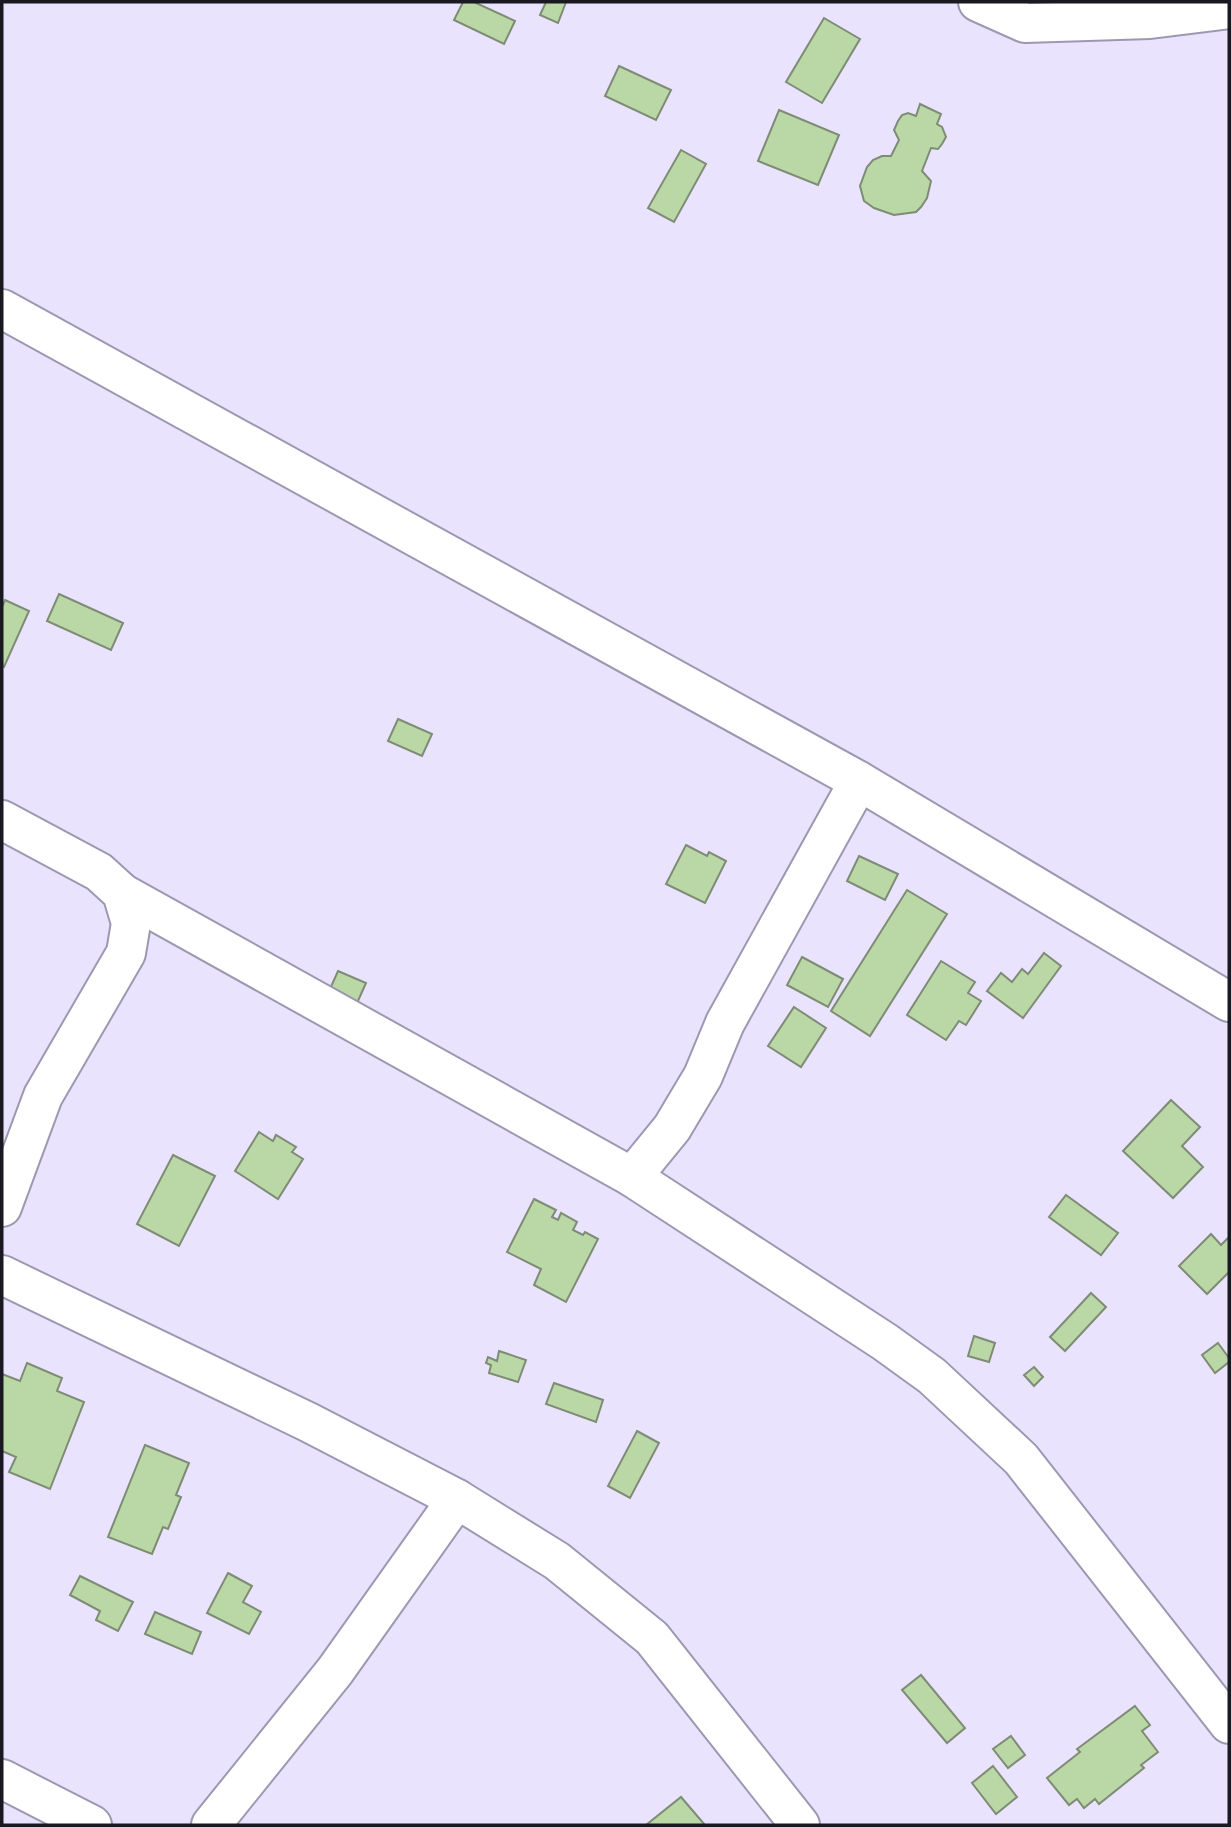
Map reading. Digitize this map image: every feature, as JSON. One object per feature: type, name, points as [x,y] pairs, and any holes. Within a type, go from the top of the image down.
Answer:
[{"type":"street","points":[[978,2],[1025,23],[1150,19],[1229,9]]},
{"type":"street","points":[[2,309],[859,781],[1229,1002]]},
{"type":"street","points":[[632,1177],[672,1128],[703,1076],[725,1023],[859,781]]},
{"type":"street","points":[[2,820],[99,872],[122,893],[632,1177],[885,1342],[932,1376],[1021,1459],[1229,1724]]},
{"type":"street","points":[[2,1207],[43,1096],[126,953],[131,923],[122,893]]},
{"type":"street","points":[[2,1275],[308,1422],[457,1499],[557,1561],[652,1637],[800,1825]]},
{"type":"street","points":[[211,1825],[335,1671],[457,1499]]},
{"type":"street","points":[[2,1779],[92,1825]]},
{"type":"building","points":[[463,2],[474,2],[515,21],[504,44],[454,20]]},
{"type":"building","points":[[546,2],[566,2],[558,23],[540,15]]},
{"type":"building","points":[[824,18],[860,39],[822,103],[786,82]]},
{"type":"building","points":[[619,66],[671,90],[656,120],[605,96]]},
{"type":"building","points":[[920,104],[941,114],[937,124],[942,127],[946,137],[938,149],[931,148],[922,171],[931,181],[927,198],[921,207],[916,212],[894,215],[874,208],[864,201],[860,186],[867,167],[873,160],[891,156],[899,140],[894,130],[902,115],[908,113],[916,116]]},
{"type":"building","points":[[779,110],[839,135],[818,185],[758,161]]},
{"type":"building","points":[[681,150],[706,164],[674,222],[648,208]]},
{"type":"building","points":[[59,594],[123,623],[111,650],[47,621]]},
{"type":"building","points":[[5,600],[29,611],[4,667],[2,607]]},
{"type":"building","points":[[398,719],[432,734],[422,756],[388,741]]},
{"type":"building","points":[[686,845],[707,856],[709,852],[726,861],[705,903],[666,884]]},
{"type":"building","points":[[859,856],[898,874],[885,900],[847,881]]},
{"type":"building","points":[[907,890],[947,914],[870,1036],[831,1011]]},
{"type":"building","points":[[1044,953],[1061,966],[1023,1018],[987,991],[1001,973],[1012,982],[1022,969],[1028,974]]},
{"type":"building","points":[[802,957],[843,979],[828,1007],[787,985]]},
{"type":"building","points":[[941,961],[975,982],[968,993],[981,1001],[966,1025],[959,1021],[946,1040],[907,1015]]},
{"type":"building","points":[[338,971],[366,983],[349,1021],[321,1009]]},
{"type":"building","points":[[794,1007],[826,1028],[801,1067],[768,1046]]},
{"type":"building","points":[[1171,1100],[1200,1127],[1182,1146],[1203,1167],[1173,1198],[1123,1151]]},
{"type":"building","points":[[259,1132],[273,1141],[276,1135],[296,1147],[292,1152],[303,1159],[278,1199],[235,1171]]},
{"type":"building","points":[[173,1155],[215,1176],[179,1246],[137,1224]]},
{"type":"building","points":[[1066,1195],[1118,1233],[1101,1255],[1049,1217]]},
{"type":"building","points":[[534,1199],[556,1210],[552,1217],[558,1220],[561,1213],[577,1222],[573,1230],[583,1235],[585,1232],[598,1239],[566,1302],[534,1285],[541,1269],[507,1252]]},
{"type":"building","points":[[1211,1234],[1221,1245],[1228,1238],[1229,1240],[1229,1272],[1207,1294],[1179,1266]]},
{"type":"building","points":[[1091,1293],[1106,1307],[1065,1351],[1050,1337]]},
{"type":"building","points":[[974,1336],[995,1343],[989,1362],[968,1356]]},
{"type":"building","points":[[1218,1343],[1229,1362],[1215,1373],[1202,1355]]},
{"type":"building","points":[[499,1351],[526,1360],[518,1382],[489,1373],[491,1365],[486,1363],[488,1357],[497,1361]]},
{"type":"building","points":[[27,1363],[62,1378],[57,1391],[84,1402],[50,1489],[9,1472],[16,1457],[2,1451],[2,1374],[20,1381]]},
{"type":"building","points":[[1034,1367],[1043,1377],[1034,1386],[1024,1375]]},
{"type":"building","points":[[554,1383],[603,1400],[596,1422],[546,1404]]},
{"type":"building","points":[[637,1431],[659,1443],[630,1498],[608,1486]]},
{"type":"building","points":[[145,1445],[189,1463],[176,1495],[181,1497],[168,1529],[163,1527],[152,1554],[108,1537]]},
{"type":"building","points":[[228,1573],[252,1586],[243,1602],[261,1612],[249,1634],[207,1613]]},
{"type":"building","points":[[80,1576],[133,1602],[118,1631],[96,1620],[100,1611],[70,1595]]},
{"type":"building","points":[[155,1612],[201,1632],[192,1654],[145,1634]]},
{"type":"building","points":[[921,1675],[965,1728],[947,1743],[902,1690]]},
{"type":"building","points":[[1135,1706],[1150,1725],[1142,1731],[1158,1752],[1141,1765],[1144,1768],[1099,1804],[1095,1799],[1084,1808],[1077,1799],[1069,1805],[1047,1778],[1080,1752],[1077,1749]]},
{"type":"building","points":[[1011,1736],[1025,1755],[1008,1768],[993,1749]]},
{"type":"building","points":[[993,1766],[1017,1797],[996,1814],[972,1783]]},
{"type":"building","points":[[681,1797],[705,1825],[646,1825]]}]
